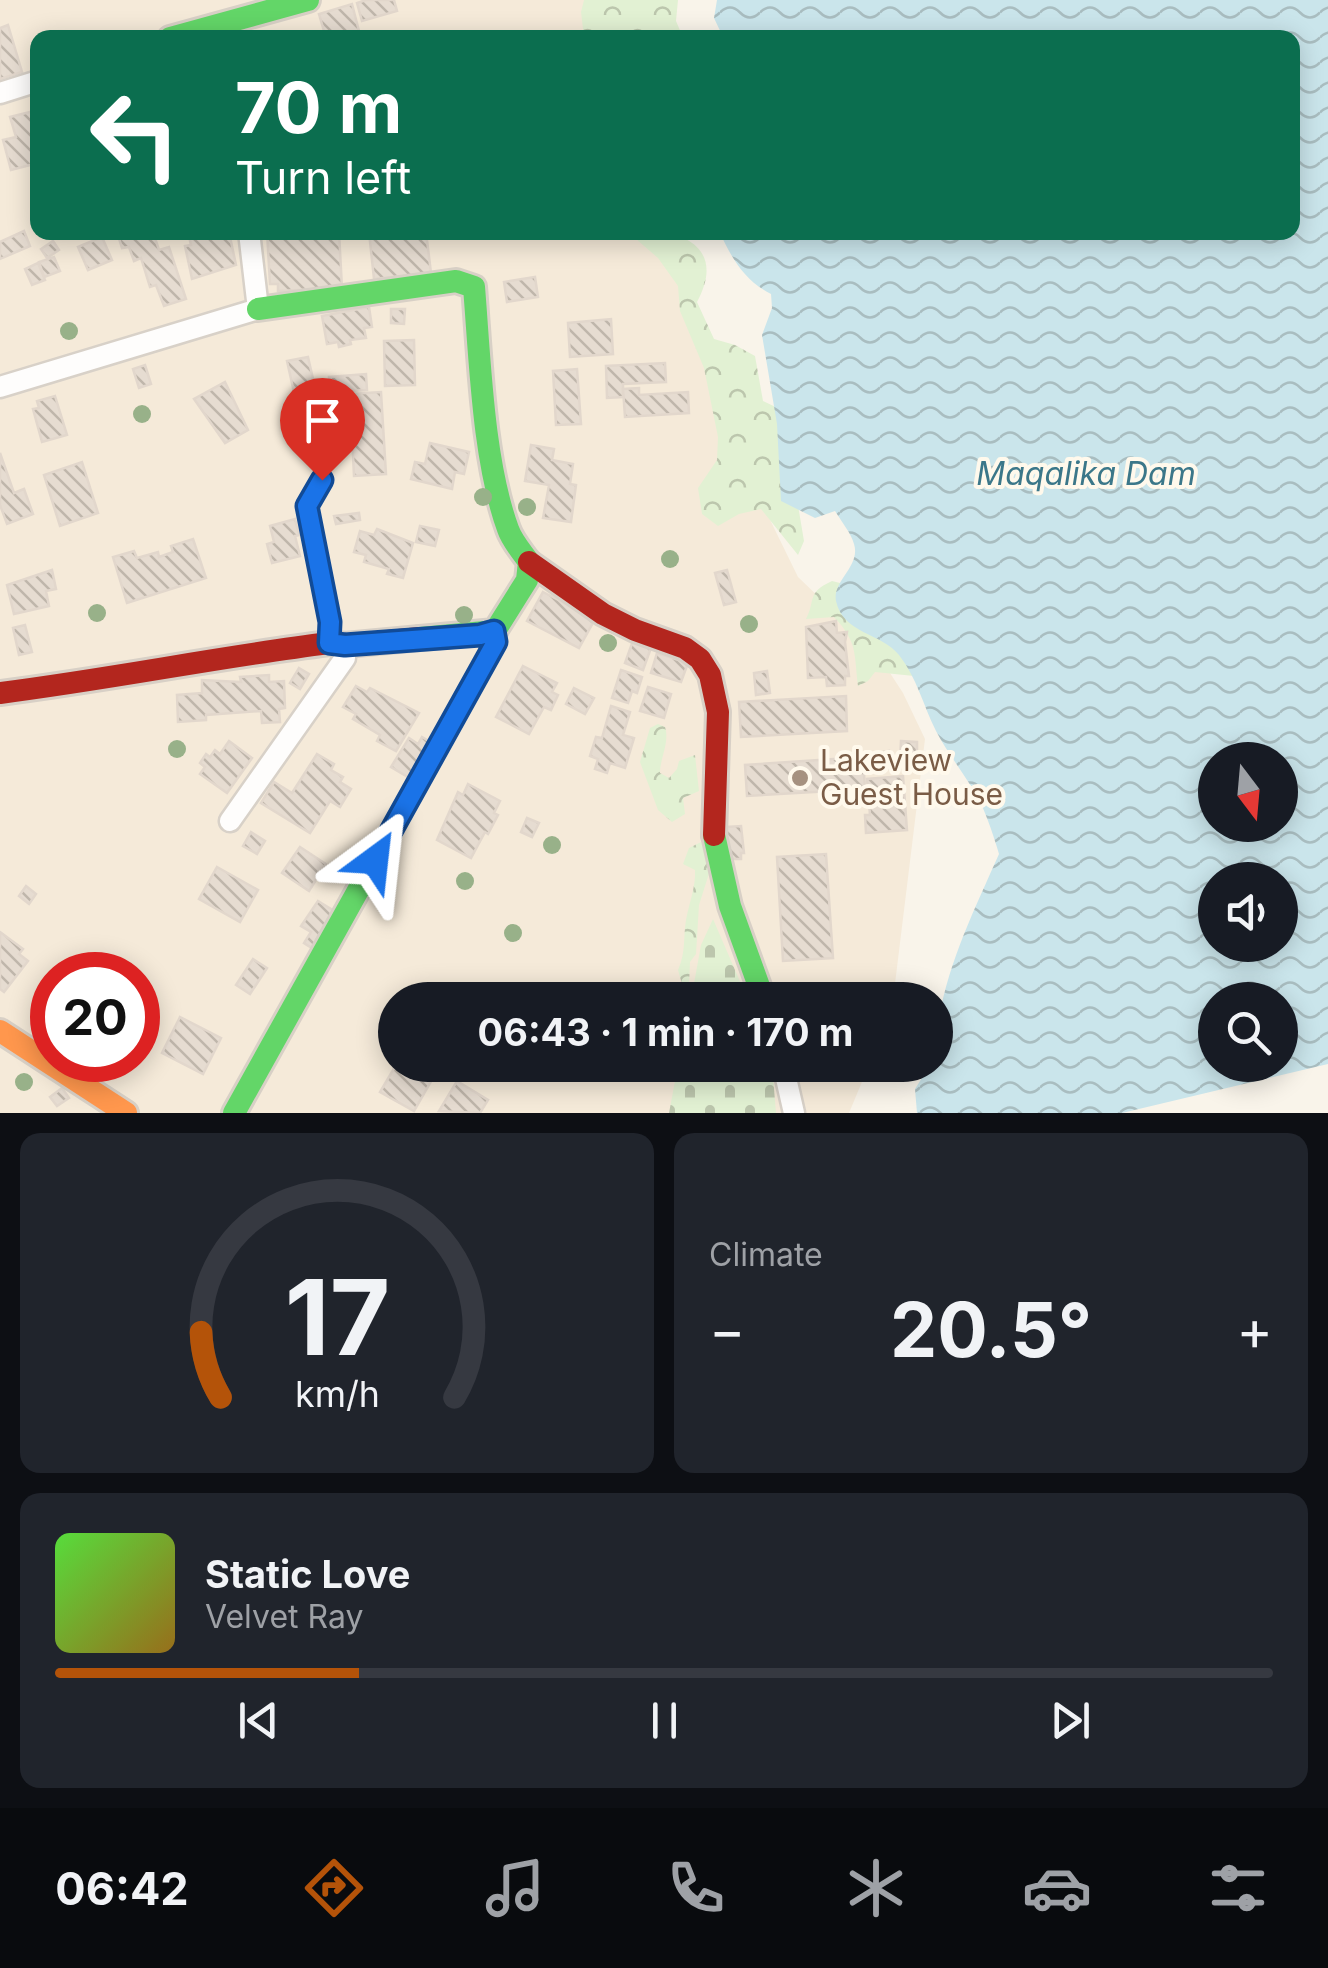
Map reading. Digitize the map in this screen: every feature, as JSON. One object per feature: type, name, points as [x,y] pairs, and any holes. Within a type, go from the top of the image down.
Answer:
[{"type":"street","points":[[226,30],[308,0]]},
{"type":"street","points":[[0,93],[30,83]]},
{"type":"street","points":[[249,240],[258,309]]},
{"type":"street","points":[[0,387],[258,309],[456,281],[474,287],[482,394],[498,494],[509,533],[529,562],[578,600],[610,620],[699,657],[717,688],[714,844],[720,879],[757,982]]},
{"type":"street","points":[[0,693],[124,677],[199,660],[337,644],[480,635],[494,631],[527,580],[529,562]]},
{"type":"street","points":[[230,821],[345,658],[337,644]]},
{"type":"street","points":[[234,1113],[375,860]]},
{"type":"street","points":[[0,1030],[126,1113]]},
{"type":"street","points":[[787,1082],[794,1113]]},
{"type":"lane","points":[[322,480],[307,506],[337,644]]},
{"type":"lane","points":[[375,860],[496,642],[494,631]]},
{"type":"shaded area","points":[[0,0],[623,0],[613,30],[30,30],[30,240],[659,240],[669,251],[753,485],[798,577],[877,653],[903,693],[925,739],[895,982],[378,982],[378,1082],[862,1082],[849,1113],[0,1113]]},
{"type":"green space","points":[[584,0],[678,0],[676,21],[680,30],[583,30]]},
{"type":"green space","points":[[637,240],[688,240],[699,249],[706,278],[697,302],[714,339],[755,356],[763,401],[782,410],[804,541],[798,555],[761,509],[739,514],[718,526],[702,514],[698,488],[717,460],[718,437],[704,368],[680,311],[678,286],[658,258]]},
{"type":"green space","points":[[832,581],[840,583],[848,596],[909,633],[914,676],[875,672],[858,686],[854,649],[842,626],[834,617],[806,619],[815,593]]},
{"type":"green space","points":[[658,724],[665,727],[666,733],[660,773],[669,778],[679,761],[695,755],[699,791],[683,798],[685,814],[672,822],[658,810],[640,762],[650,728]]},
{"type":"green space","points":[[701,842],[712,864],[699,905],[696,954],[690,962],[689,982],[681,982],[678,970],[695,870],[683,864],[689,848]]},
{"type":"green space","points":[[713,919],[740,982],[694,982],[701,945]]},
{"type":"green space","points":[[675,1082],[773,1082],[776,1113],[669,1113]]},
{"type":"water","name":"Maqalika Dam","points":[[717,0],[1328,0],[1328,1064],[1298,1071],[1298,982],[1198,982],[1198,1082],[1252,1082],[1122,1113],[917,1113],[915,1089],[919,1082],[953,1082],[953,982],[947,982],[999,854],[981,804],[936,731],[905,664],[892,648],[855,627],[840,612],[836,594],[855,552],[848,531],[835,511],[815,518],[781,501],[777,424],[762,335],[772,308],[771,294],[740,268],[723,240],[1300,240],[1300,30],[720,30],[714,18]]},
{"type":"building","points":[[394,0],[397,11],[362,21],[357,3]]},
{"type":"building","points":[[352,4],[359,30],[324,30],[319,14]]},
{"type":"building","points":[[8,25],[22,72],[0,79],[0,28]]},
{"type":"building","points":[[30,112],[30,165],[11,170],[3,140],[16,137],[10,117]]},
{"type":"building","points":[[24,231],[30,246],[0,259],[0,242]]},
{"type":"building","points":[[103,240],[112,260],[88,270],[78,247]]},
{"type":"building","points":[[120,240],[156,240],[159,250],[169,247],[186,299],[164,306],[156,285],[150,287],[141,258],[134,261],[129,247],[122,248]]},
{"type":"building","points":[[190,240],[231,240],[236,265],[192,279],[185,246],[191,245]]},
{"type":"building","points":[[267,240],[339,240],[342,288],[278,291],[278,284],[270,284]]},
{"type":"building","points":[[370,240],[427,240],[431,273],[374,279]]},
{"type":"building","points":[[53,241],[59,250],[47,258],[41,249]]},
{"type":"building","points":[[54,257],[60,271],[44,277],[39,262]]},
{"type":"building","points":[[38,263],[45,280],[32,285],[25,269]]},
{"type":"building","points":[[535,277],[538,297],[507,302],[504,282]]},
{"type":"building","points":[[369,307],[372,327],[364,328],[366,338],[350,340],[351,344],[339,347],[338,342],[327,344],[322,316]]},
{"type":"building","points":[[391,309],[405,309],[404,324],[391,323]]},
{"type":"building","points":[[611,319],[613,354],[570,357],[568,323]]},
{"type":"building","points":[[414,340],[415,385],[385,386],[384,341]]},
{"type":"building","points":[[308,357],[316,392],[295,397],[287,361]]},
{"type":"building","points":[[665,363],[666,382],[623,384],[623,397],[607,398],[606,366]]},
{"type":"building","points":[[145,365],[151,384],[139,388],[133,369]]},
{"type":"building","points":[[577,369],[581,424],[556,425],[553,371]]},
{"type":"building","points":[[366,374],[367,390],[330,392],[329,377]]},
{"type":"building","points":[[225,382],[248,430],[225,443],[194,399]]},
{"type":"building","points":[[639,388],[639,395],[688,392],[689,413],[625,417],[623,389]]},
{"type":"building","points":[[381,392],[386,474],[354,476],[350,394]]},
{"type":"building","points":[[55,396],[67,435],[42,442],[33,409],[39,408],[37,401]]},
{"type":"building","points":[[326,396],[331,424],[337,423],[342,449],[305,456],[296,402]]},
{"type":"building","points":[[430,443],[469,452],[464,474],[455,472],[452,489],[411,479],[415,462],[425,464]]},
{"type":"building","points":[[531,445],[554,449],[552,460],[573,464],[570,484],[576,485],[571,522],[543,518],[549,485],[525,481]]},
{"type":"building","points":[[0,453],[14,493],[24,489],[33,514],[7,524],[0,505]]},
{"type":"building","points":[[82,462],[98,513],[60,526],[44,475]]},
{"type":"building","points":[[359,513],[360,520],[336,524],[334,516]]},
{"type":"building","points":[[295,519],[300,556],[272,563],[267,544],[274,542],[270,526]]},
{"type":"building","points":[[420,526],[439,530],[435,546],[416,542]]},
{"type":"building","points":[[377,529],[413,543],[403,578],[387,574],[389,569],[364,562],[366,555],[354,552],[360,531],[374,535]]},
{"type":"building","points":[[193,539],[206,578],[127,603],[113,557],[134,551],[137,558],[158,552],[159,557],[173,552],[171,546]]},
{"type":"building","points":[[52,570],[56,589],[46,591],[49,606],[14,614],[7,585]]},
{"type":"building","points":[[727,570],[736,602],[724,605],[715,573]]},
{"type":"building","points":[[543,592],[595,619],[579,648],[527,621]]},
{"type":"building","points":[[836,621],[837,633],[847,632],[849,676],[845,676],[845,685],[827,686],[826,677],[808,678],[806,627]]},
{"type":"building","points":[[25,625],[32,652],[19,655],[13,628]]},
{"type":"building","points":[[634,638],[652,645],[643,670],[625,663]]},
{"type":"building","points":[[657,653],[688,663],[681,682],[651,673]]},
{"type":"building","points":[[523,666],[557,683],[552,692],[558,695],[551,710],[544,707],[529,734],[496,717]]},
{"type":"building","points":[[299,668],[309,674],[300,689],[290,683]]},
{"type":"building","points":[[621,670],[642,677],[637,693],[632,691],[628,703],[612,698]]},
{"type":"building","points":[[767,671],[770,693],[756,695],[754,673]]},
{"type":"building","points":[[269,675],[269,682],[284,681],[285,708],[279,709],[280,722],[262,723],[261,711],[206,715],[206,720],[178,722],[177,695],[202,693],[202,680],[241,682],[240,677]]},
{"type":"building","points":[[356,686],[367,692],[370,688],[419,713],[396,751],[377,741],[380,735],[353,719],[356,714],[343,707]]},
{"type":"building","points":[[648,687],[671,694],[664,718],[640,711]]},
{"type":"building","points":[[574,688],[594,698],[585,714],[566,704]]},
{"type":"building","points":[[846,696],[847,731],[741,737],[739,702]]},
{"type":"building","points":[[611,706],[630,712],[623,735],[634,738],[625,768],[610,763],[607,773],[595,769],[598,759],[590,756],[596,737],[602,738]]},
{"type":"building","points":[[422,737],[434,744],[413,780],[391,767],[409,738],[418,744]]},
{"type":"building","points":[[229,741],[252,758],[227,793],[200,774],[205,767],[200,763],[206,754],[210,757],[215,750],[220,754]]},
{"type":"building","points":[[901,741],[917,742],[917,762],[900,761]]},
{"type":"building","points":[[889,751],[891,768],[876,769],[875,753]]},
{"type":"building","points":[[317,754],[334,764],[331,770],[343,777],[340,782],[351,789],[340,807],[330,801],[310,833],[261,803],[274,782],[292,793]]},
{"type":"building","points":[[863,757],[865,789],[747,796],[745,765]]},
{"type":"building","points":[[903,776],[907,830],[866,833],[865,815],[870,815],[867,779]]},
{"type":"building","points":[[468,784],[500,801],[494,813],[498,815],[471,858],[437,840],[458,792],[463,795]]},
{"type":"building","points":[[527,818],[539,823],[532,837],[521,832]]},
{"type":"building","points":[[741,826],[744,853],[741,859],[727,859],[727,827]]},
{"type":"building","points":[[251,832],[265,841],[257,854],[243,846]]},
{"type":"building","points":[[300,847],[326,864],[309,891],[282,873]]},
{"type":"building","points":[[826,854],[833,958],[783,961],[777,857]]},
{"type":"building","points":[[217,867],[258,890],[240,922],[199,899]]},
{"type":"building","points":[[26,886],[36,894],[29,904],[19,896]]},
{"type":"building","points":[[318,901],[339,914],[315,950],[304,943],[311,932],[301,926]]},
{"type":"building","points":[[0,932],[23,949],[19,954],[28,961],[4,992],[0,989]]},
{"type":"building","points":[[253,959],[267,968],[250,994],[236,985]]},
{"type":"building","points":[[180,1017],[221,1038],[203,1074],[162,1053]]},
{"type":"building","points":[[386,1082],[431,1082],[414,1111],[380,1092]]},
{"type":"building","points":[[456,1082],[488,1100],[480,1113],[439,1111]]},
{"type":"building","points":[[62,1088],[69,1098],[57,1106],[50,1097]]},
{"type":"traffic: fast","points":[[199,30],[308,0]]},
{"type":"traffic: fast","points":[[258,309],[456,281],[474,287],[493,473],[510,533],[529,562],[527,580],[495,631],[420,638]]},
{"type":"traffic: fast","points":[[714,835],[730,906],[757,982]]},
{"type":"traffic: fast","points":[[234,1113],[375,860]]},
{"type":"traffic: slow","points":[[0,1031],[126,1113]]},
{"type":"traffic: jam","points":[[529,562],[603,614],[685,648],[700,659],[710,675],[718,712],[714,835]]},
{"type":"traffic: jam","points":[[0,693],[329,643],[420,638]]},
{"type":"place","name":"Lakeview Guest House","points":[[800,778]]},
{"type":"route","points":[[322,480],[307,506],[330,622],[329,643],[345,645],[494,631],[496,642],[375,860]]}]
